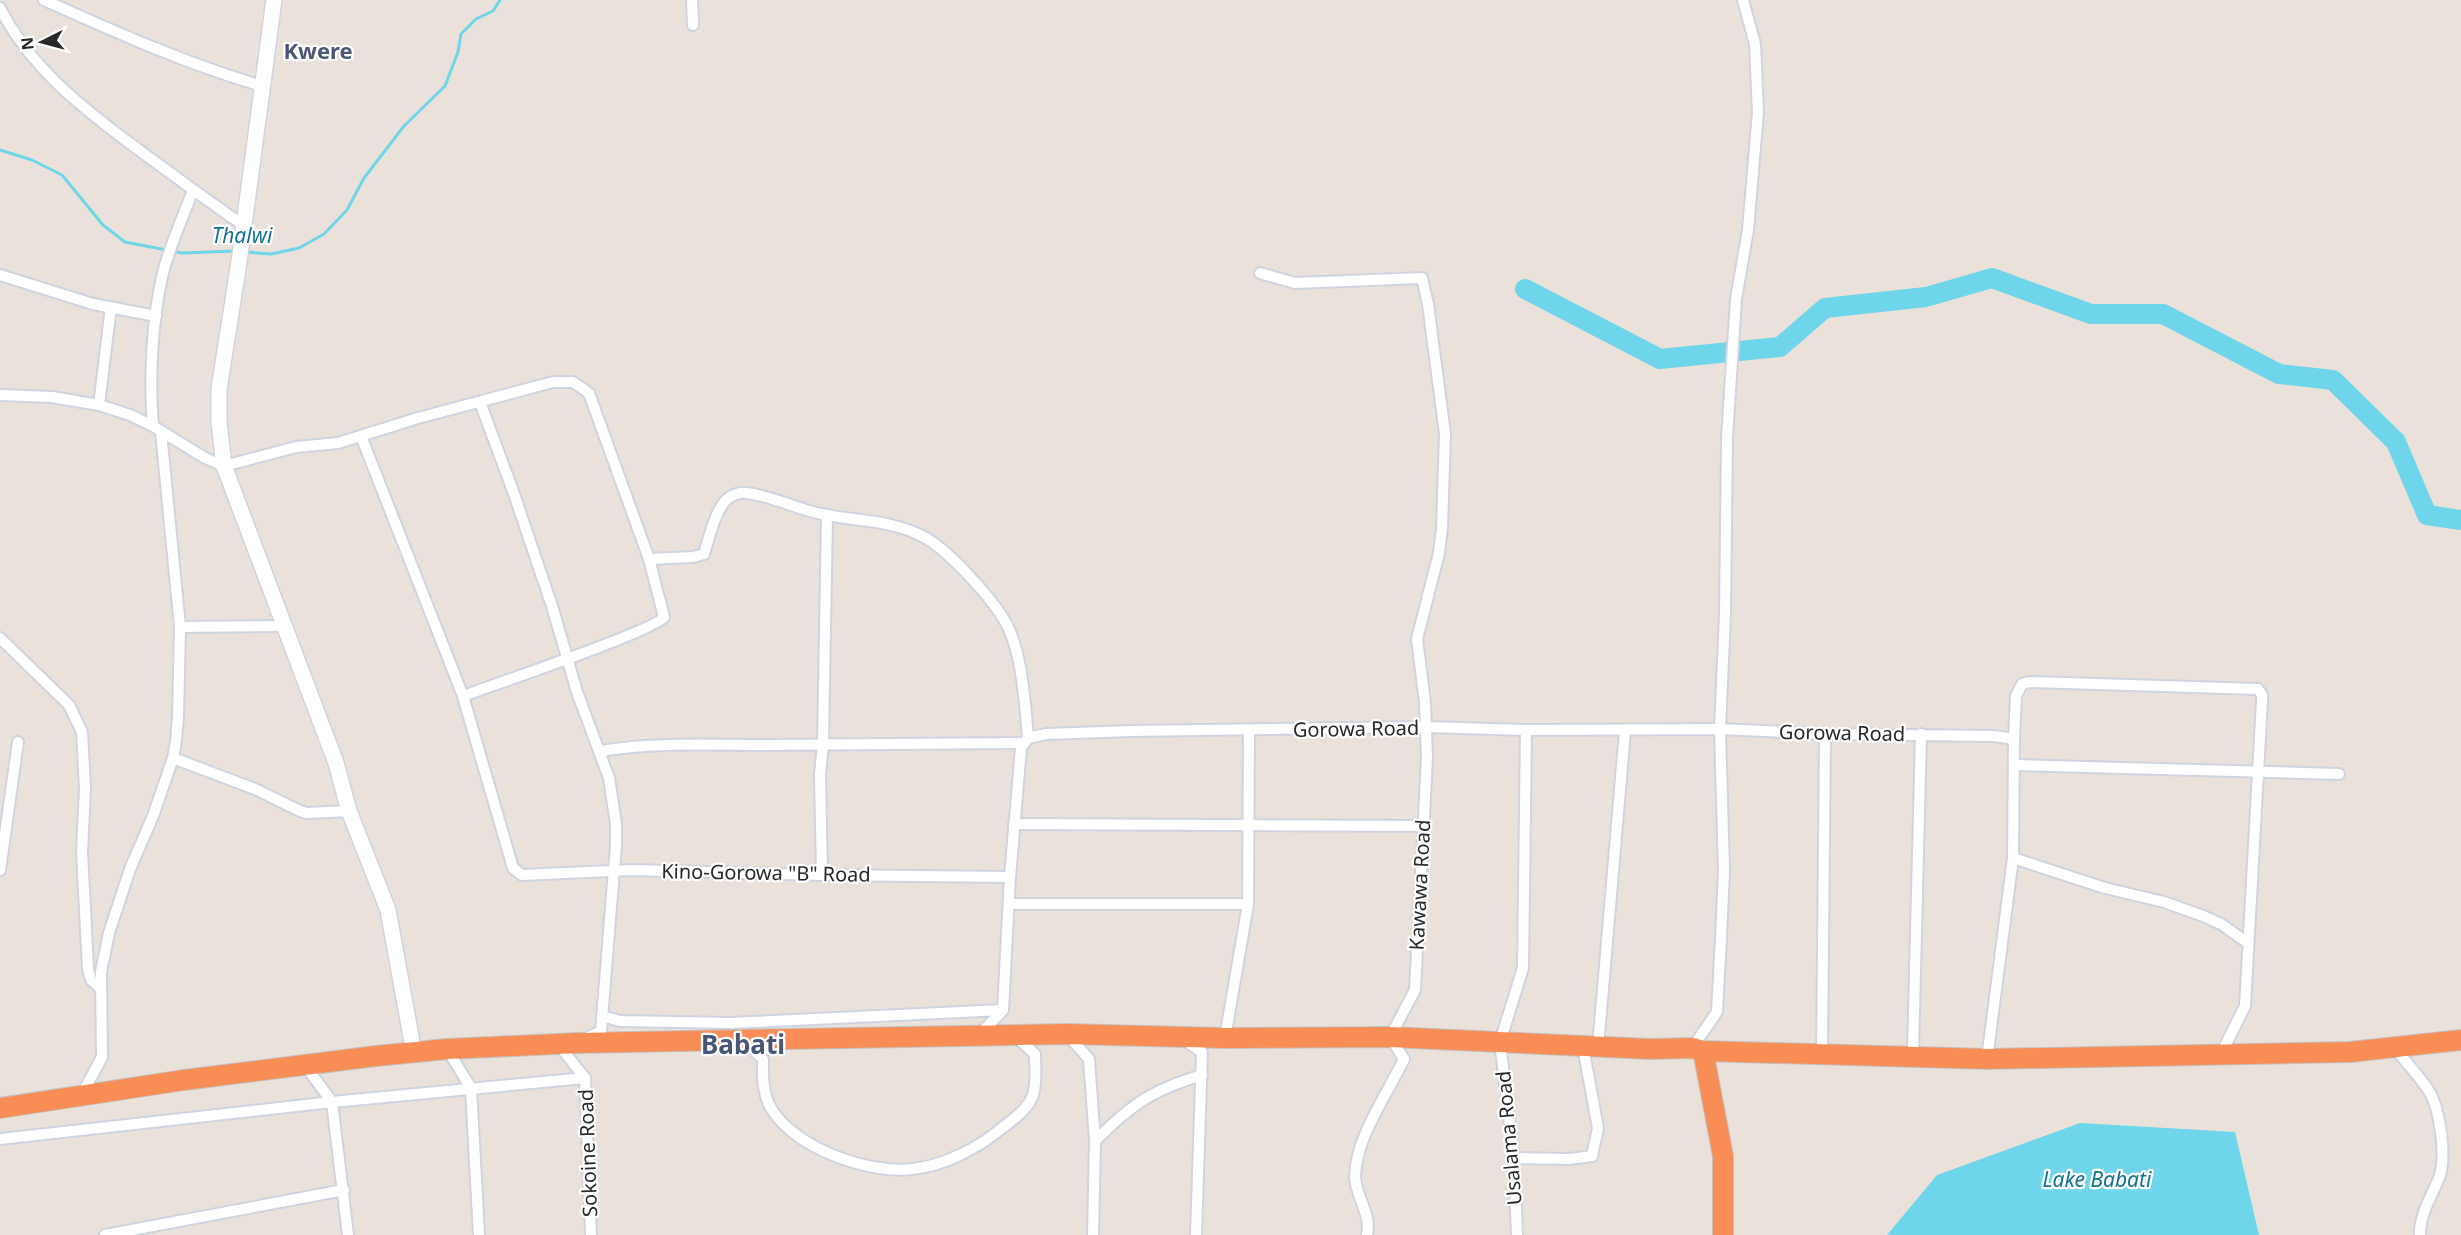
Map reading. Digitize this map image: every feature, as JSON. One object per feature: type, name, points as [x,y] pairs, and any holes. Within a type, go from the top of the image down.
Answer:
[{"type":"highway","points":[[0,1108],[82,1094],[447,1049],[568,1043],[710,1040],[736,1031],[1225,1038],[1390,1037],[1650,1050],[1698,1049],[1891,1058],[1987,1059],[2350,1052],[2461,1040]]},
{"type":"highway","points":[[1698,1049],[1723,1156],[1723,1235]]},
{"type":"highway","points":[[1650,1050],[1696,1067],[1723,1156]]},
{"type":"street","points":[[44,0],[124,37],[262,86]]},
{"type":"street","points":[[274,0],[219,389],[224,466],[336,764],[349,811],[388,910],[414,1053]]},
{"type":"street","points":[[692,0],[693,25]]},
{"type":"street","points":[[1698,1049],[1717,1012],[1724,871],[1720,729],[1725,614],[1727,438],[1736,299],[1748,230],[1758,112],[1755,44],[1743,0]]},
{"type":"street","points":[[0,8],[30,54],[95,119],[193,190],[242,233]]},
{"type":"street","points":[[82,1094],[102,1057],[100,988],[105,952],[115,914],[173,758],[178,717],[180,627],[157,429],[151,402],[156,316],[163,272],[193,190]]},
{"type":"street","name":"Kawawa Road","points":[[1260,273],[1295,283],[1415,277],[1422,278],[1424,282],[1445,434],[1441,536],[1417,639],[1427,727],[1415,990],[1390,1037]]},
{"type":"street","points":[[0,275],[111,307],[156,316]]},
{"type":"street","points":[[99,405],[111,307]]},
{"type":"street","points":[[0,395],[52,397],[99,405],[130,415],[205,458],[224,466],[286,450],[330,445],[418,417],[553,382],[573,382],[586,388],[649,559],[664,614],[663,620],[619,640],[463,696],[361,436]]},
{"type":"street","points":[[480,402],[514,494],[568,657],[577,692],[601,751],[609,778],[615,824],[614,871],[601,1031],[568,1043]]},
{"type":"street","points":[[649,559],[693,557],[704,554],[722,503],[731,496],[744,492],[827,515],[881,522],[924,537],[939,547],[990,600],[1004,619],[1011,635],[1021,681],[1026,740],[1014,824],[1003,1010],[980,1034]]},
{"type":"street","points":[[822,875],[819,774],[823,744],[827,515]]},
{"type":"street","points":[[180,627],[284,626]]},
{"type":"street","points":[[0,638],[69,705],[82,732],[85,759],[82,852],[88,969],[91,980],[100,988]]},
{"type":"street","points":[[1987,1059],[2013,858],[2016,696],[2022,684],[2029,682],[2258,689],[2262,695],[2245,1006],[2219,1056]]},
{"type":"street","name":"Kino-Gorowa \"B\" Road","points":[[463,696],[513,868],[522,875],[614,871],[1010,876]]},
{"type":"street","name":"Gorowa Road","points":[[601,751],[653,744],[823,744],[1026,740],[1046,734],[1090,732],[1427,727],[1625,731],[1720,729],[1825,734],[1994,736],[2014,739]]},
{"type":"street","points":[[1225,1038],[1248,904],[1249,730]]},
{"type":"street","points":[[1500,1042],[1523,968],[1526,730]]},
{"type":"street","points":[[1514,1158],[1584,1158],[1592,1156],[1595,1152],[1598,1128],[1591,1047],[1625,731]]},
{"type":"street","points":[[1822,1053],[1825,734]]},
{"type":"street","points":[[1891,1058],[1913,1051],[1921,734]]},
{"type":"street","points":[[0,870],[18,742]]},
{"type":"street","points":[[173,758],[255,789],[300,811],[307,813],[349,811]]},
{"type":"street","points":[[2015,765],[2339,774]]},
{"type":"street","points":[[1014,824],[1423,826]]},
{"type":"street","points":[[2013,858],[2105,888],[2164,902],[2203,916],[2221,924],[2248,943]]},
{"type":"street","points":[[1009,904],[1248,904]]},
{"type":"street","points":[[602,1016],[620,1021],[736,1031],[1003,1010]]},
{"type":"street","points":[[736,1031],[763,1059],[767,1099],[776,1116],[791,1130],[810,1144],[865,1165],[891,1169],[913,1169],[951,1159],[989,1139],[1024,1109],[1033,1096],[1035,1054],[1013,1034]]},
{"type":"street","points":[[1067,1034],[1089,1059],[1095,1141],[1093,1235]]},
{"type":"street","points":[[1179,1037],[1202,1052],[1196,1235]]},
{"type":"street","points":[[1366,1235],[1368,1222],[1355,1181],[1356,1169],[1376,1112],[1404,1059],[1390,1037]]},
{"type":"street","name":"Usalama Road","points":[[1500,1042],[1514,1158],[1517,1235]]},
{"type":"street","name":"Sokoine Road","points":[[568,1043],[585,1078],[591,1235]]},
{"type":"street","points":[[2393,1046],[2430,1093],[2439,1125],[2444,1157],[2441,1175],[2427,1205],[2420,1235]]},
{"type":"street","points":[[447,1049],[471,1088],[478,1235]]},
{"type":"street","points":[[305,1065],[332,1102],[348,1235]]},
{"type":"street","points":[[1095,1141],[1117,1119],[1144,1098],[1172,1084],[1202,1076]]},
{"type":"street","points":[[0,1138],[332,1102],[585,1078]]},
{"type":"street","points":[[105,1235],[344,1190]]},
{"type":"water","name":"Lake Babati","points":[[2080,1123],[2235,1132],[2259,1235],[1887,1235],[1937,1175]]},
{"type":"waterway","name":"Thalwi","points":[[246,252],[271,254],[299,248],[324,234],[347,210],[364,178],[404,126],[445,86],[458,52],[461,34],[476,19],[493,11],[500,0]]},
{"type":"waterway","name":"Thalwi","points":[[0,150],[32,160],[62,175],[103,225],[125,242],[182,253],[236,251]]},
{"type":"waterway","points":[[1525,289],[1660,359],[1780,347],[1825,308],[1926,297],[1992,278],[2091,314],[2163,314],[2279,374],[2333,380],[2396,442],[2427,515],[2461,520]]},
{"type":"district","name":"Kwere","points":[[318,51]]},
{"type":"district","name":"Babati","points":[[743,1045]]}]
